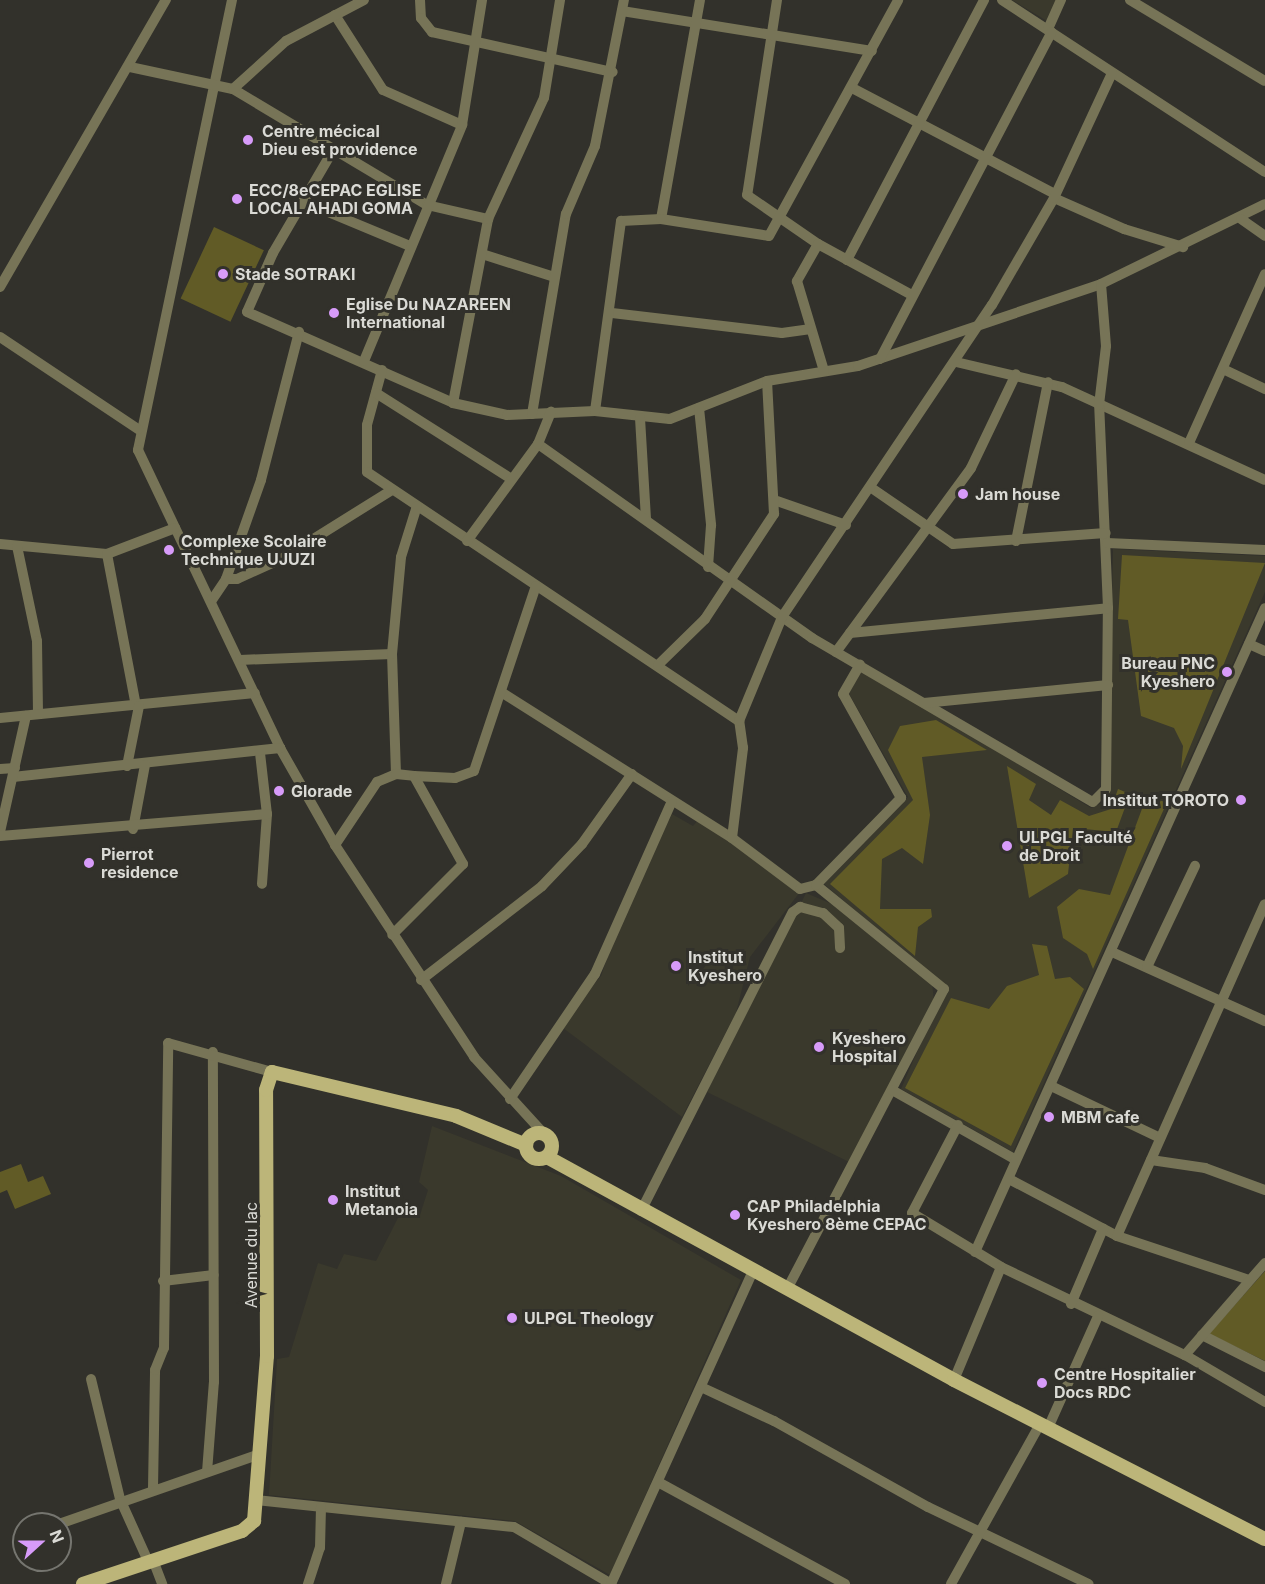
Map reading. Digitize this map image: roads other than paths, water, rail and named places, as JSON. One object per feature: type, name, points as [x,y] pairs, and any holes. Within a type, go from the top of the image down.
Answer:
[{"type":"main road","points":[[272,1072],[456,1116],[526,1145],[533,1158],[547,1157],[591,1178],[641,1210],[954,1380],[1265,1539]]},
{"type":"main road","name":"Avenue du lac","points":[[83,1584],[250,1528],[256,1500],[267,1356],[266,1090],[272,1072]]},
{"type":"main road","points":[[526,1145],[535,1134],[545,1135],[552,1147],[547,1157]]},
{"type":"street","points":[[0,287],[35,219],[129,67],[166,0]]},
{"type":"street","points":[[232,0],[138,429],[140,458],[212,600],[280,748],[335,845],[421,980],[510,1099],[545,1135]]},
{"type":"street","points":[[233,89],[286,41],[342,8],[364,0]]},
{"type":"street","points":[[420,0],[428,28],[475,43],[552,57],[613,72]]},
{"type":"street","points":[[364,361],[462,125],[482,0]]},
{"type":"street","points":[[453,403],[488,219],[534,125],[552,57],[560,0]]},
{"type":"street","points":[[661,219],[700,0]]},
{"type":"street","points":[[777,0],[746,192],[818,244],[912,295]]},
{"type":"street","points":[[595,411],[612,313],[621,221],[661,219],[766,237],[783,218],[854,89],[898,0]]},
{"type":"street","points":[[847,260],[984,0]]},
{"type":"street","points":[[1002,0],[1265,172]]},
{"type":"street","points":[[880,359],[1050,30],[1061,0]]},
{"type":"street","points":[[1130,0],[1265,81]]},
{"type":"street","points":[[532,414],[568,204],[595,146],[613,72],[623,6],[872,51]]},
{"type":"street","points":[[342,8],[383,90],[462,125]]},
{"type":"street","points":[[129,67],[215,82],[233,89],[332,152],[427,205],[488,219]]},
{"type":"street","points":[[732,838],[742,748],[739,721],[782,617],[873,489],[982,321],[1054,196],[1112,74]]},
{"type":"street","points":[[854,89],[916,126],[1124,230],[1183,248]]},
{"type":"street","points":[[332,152],[246,306],[247,312],[299,332],[453,403],[483,413],[532,414],[551,411],[595,411],[640,418],[670,419],[767,381],[880,359],[982,321],[1101,284],[1183,248],[1241,219],[1265,204]]},
{"type":"street","points":[[304,202],[410,246]]},
{"type":"street","points":[[1241,219],[1265,236]]},
{"type":"street","points":[[818,244],[797,281],[824,371]]},
{"type":"street","points":[[482,254],[554,277]]},
{"type":"street","points":[[1189,443],[1265,274]]},
{"type":"street","points":[[538,444],[646,519],[730,583],[836,652],[1093,802],[1106,789],[1108,685],[1106,538],[1099,405],[1106,346],[1101,284]]},
{"type":"street","points":[[612,313],[782,333],[811,329]]},
{"type":"street","points":[[212,600],[226,579],[278,425],[299,332]]},
{"type":"street","points":[[0,337],[138,429]]},
{"type":"street","points":[[956,362],[1048,382],[1189,443],[1265,479]]},
{"type":"street","points":[[1223,369],[1265,389]]},
{"type":"street","points":[[382,370],[376,393],[365,466],[392,490],[739,721]]},
{"type":"street","points":[[836,652],[924,525],[970,468],[1016,374]]},
{"type":"street","points":[[658,665],[699,627],[766,533],[777,501],[767,381]]},
{"type":"street","points":[[1016,541],[1048,382]]},
{"type":"street","points":[[376,393],[510,478]]},
{"type":"street","points":[[699,408],[711,525],[708,567]]},
{"type":"street","points":[[467,541],[510,478],[538,444],[551,411]]},
{"type":"street","points":[[640,418],[646,519]]},
{"type":"street","points":[[873,489],[953,544],[1106,538],[1265,550]]},
{"type":"street","points":[[226,579],[237,579],[283,558],[392,490]]},
{"type":"street","points":[[777,501],[846,525]]},
{"type":"street","points":[[396,774],[392,654],[401,557],[417,506]]},
{"type":"street","points":[[0,544],[107,554],[175,528]]},
{"type":"street","points":[[0,832],[14,772],[32,715],[37,641],[17,546]]},
{"type":"street","points":[[107,554],[138,706],[127,766]]},
{"type":"street","points":[[335,845],[377,782],[396,774],[454,778],[474,771],[536,586]]},
{"type":"street","points":[[850,633],[1108,608]]},
{"type":"street","points":[[975,1252],[1265,608]]},
{"type":"street","points":[[1249,644],[1265,651]]},
{"type":"street","points":[[240,660],[392,654]]},
{"type":"street","points":[[501,692],[732,838],[800,889],[816,885],[901,798],[843,694],[860,665]]},
{"type":"street","points":[[924,703],[1108,685]]},
{"type":"street","points":[[0,718],[255,693]]},
{"type":"street","points":[[0,769],[14,772],[145,765],[260,753],[280,748]]},
{"type":"street","points":[[260,753],[267,814],[262,884]]},
{"type":"street","points":[[133,829],[145,765]]},
{"type":"street","points":[[421,980],[542,885],[582,844],[632,774]]},
{"type":"street","points":[[392,934],[463,864],[414,776]]},
{"type":"street","points":[[510,1099],[595,974],[672,801]]},
{"type":"street","points":[[0,836],[133,829],[267,814]]},
{"type":"street","points":[[1148,967],[1195,866]]},
{"type":"street","points":[[788,1288],[944,989],[816,885]]},
{"type":"street","points":[[1117,1236],[1265,904]]},
{"type":"street","points":[[641,1210],[777,936],[794,912],[800,907],[823,913],[839,928],[840,948]]},
{"type":"street","points":[[1112,952],[1265,1022]]},
{"type":"street","points":[[153,1488],[163,1281],[168,1043],[213,1052],[272,1072]]},
{"type":"street","points":[[207,1472],[214,1382],[213,1052]]},
{"type":"street","points":[[1051,1086],[1160,1138]]},
{"type":"street","points":[[892,1089],[1016,1160]]},
{"type":"street","points":[[957,1125],[910,1209],[1001,1267],[1071,1304],[1185,1354],[1265,1402]]},
{"type":"street","points":[[1151,1160],[1205,1168],[1265,1190]]},
{"type":"street","points":[[1009,1179],[1117,1236],[1249,1280]]},
{"type":"street","points":[[1071,1304],[1103,1229]]},
{"type":"street","points":[[1185,1354],[1265,1263]]},
{"type":"street","points":[[954,1380],[1001,1267]]},
{"type":"street","points":[[256,1500],[514,1527],[611,1584],[753,1271]]},
{"type":"street","points":[[163,1281],[214,1275]]},
{"type":"street","points":[[952,1584],[979,1531],[1044,1426],[1098,1316]]},
{"type":"street","points":[[1202,1335],[1265,1367]]},
{"type":"street","points":[[91,1379],[120,1499],[162,1584]]},
{"type":"street","points":[[701,1387],[979,1531],[1089,1584]]},
{"type":"street","points":[[72,1519],[120,1499],[260,1454]]},
{"type":"street","points":[[658,1482],[846,1584]]},
{"type":"street","points":[[308,1584],[320,1548],[321,1507]]},
{"type":"street","points":[[446,1584],[461,1522]]},
{"type":"place","name":"Centre mécical Dieu est providence","points":[[248,140]]},
{"type":"place","name":"ECC/8eCEPAC EGLISE LOCAL AHADI GOMA","points":[[237,199]]},
{"type":"place","name":"Stade SOTRAKI","points":[[223,274]]},
{"type":"place","name":"Eglise Du NAZAREEN International","points":[[334,313]]},
{"type":"place","name":"Jam house","points":[[963,494]]},
{"type":"place","name":"Complexe Scolaire Technique UJUZI","points":[[169,550]]},
{"type":"place","name":"Bureau PNC Kyeshero","points":[[1227,672]]},
{"type":"place","name":"Glorade","points":[[279,791]]},
{"type":"place","name":"Institut TOROTO","points":[[1241,800]]},
{"type":"place","name":"ULPGL Faculté de Droit","points":[[1007,846]]},
{"type":"place","name":"Pierrot residence","points":[[89,863]]},
{"type":"place","name":"Institut Kyeshero","points":[[676,966]]},
{"type":"place","name":"Kyeshero Hospital","points":[[819,1047]]},
{"type":"place","name":"MBM cafe","points":[[1049,1117]]},
{"type":"place","name":"Institut Metanoia","points":[[333,1200]]},
{"type":"place","name":"CAP Philadelphia Kyeshero 8ème CEPAC","points":[[735,1215]]},
{"type":"place","name":"ULPGL Theology","points":[[512,1318]]},
{"type":"place","name":"Centre Hospitalier Docs RDC","points":[[1042,1383]]}]
